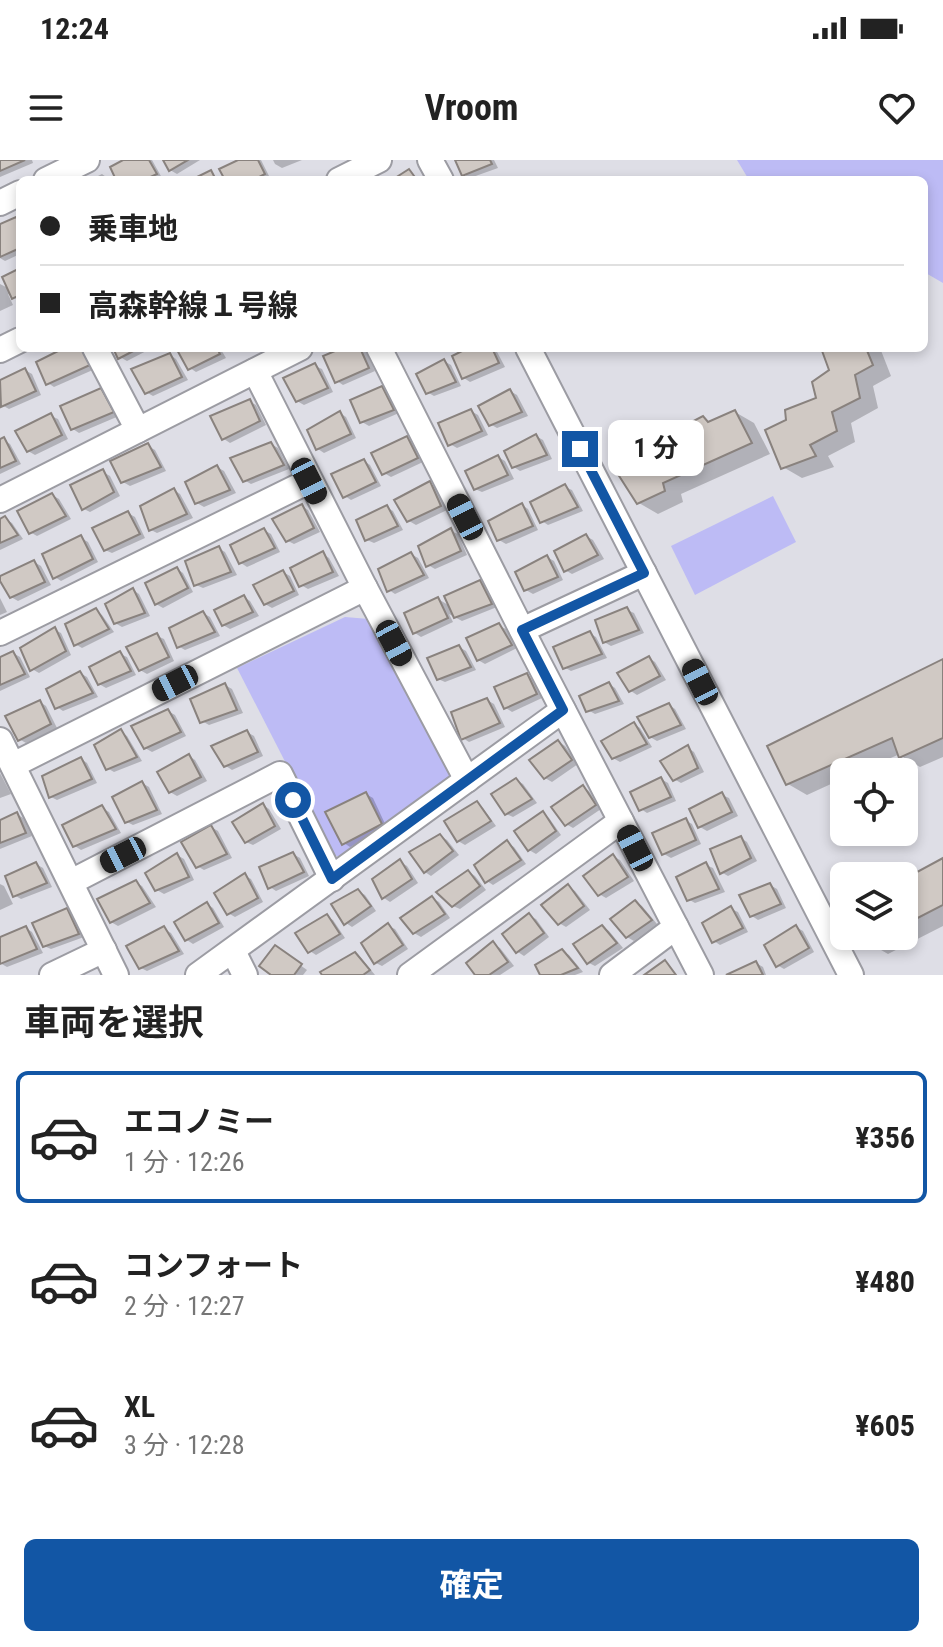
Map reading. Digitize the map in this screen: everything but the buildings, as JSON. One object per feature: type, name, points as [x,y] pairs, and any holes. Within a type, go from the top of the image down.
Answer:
[{"type":"street","points":[[51,171],[87,160]]},
{"type":"street","points":[[347,176],[379,160]]},
{"type":"street","points":[[97,352],[138,430]]},
{"type":"street","points":[[0,500],[292,352]]},
{"type":"street","points":[[381,352],[701,975]]},
{"type":"street","points":[[530,352],[851,975]]},
{"type":"street","points":[[255,371],[309,481],[467,780]]},
{"type":"street","points":[[0,633],[309,481]]},
{"type":"street","points":[[522,630],[644,573]]},
{"type":"street","points":[[13,765],[365,588]]},
{"type":"street","points":[[198,975],[563,710]]},
{"type":"street","points":[[0,740],[116,975]]},
{"type":"street","points":[[71,882],[280,774],[332,879]]},
{"type":"street","points":[[410,975],[621,821]]},
{"type":"street","points":[[612,975],[676,927]]},
{"type":"street","points":[[52,975],[104,950]]},
{"type":"street","points":[[233,951],[245,975]]},
{"type":"shaded area","points":[[737,160],[943,160],[943,283],[928,274],[928,176],[747,176]]},
{"type":"shaded area","points":[[773,496],[796,542],[695,595],[671,546]]},
{"type":"shaded area","points":[[345,617],[369,619],[452,770],[449,784],[350,859],[333,855],[237,668]]},
{"type":"route","points":[[293,800],[332,879],[563,710],[522,630],[644,573],[580,449]]}]
